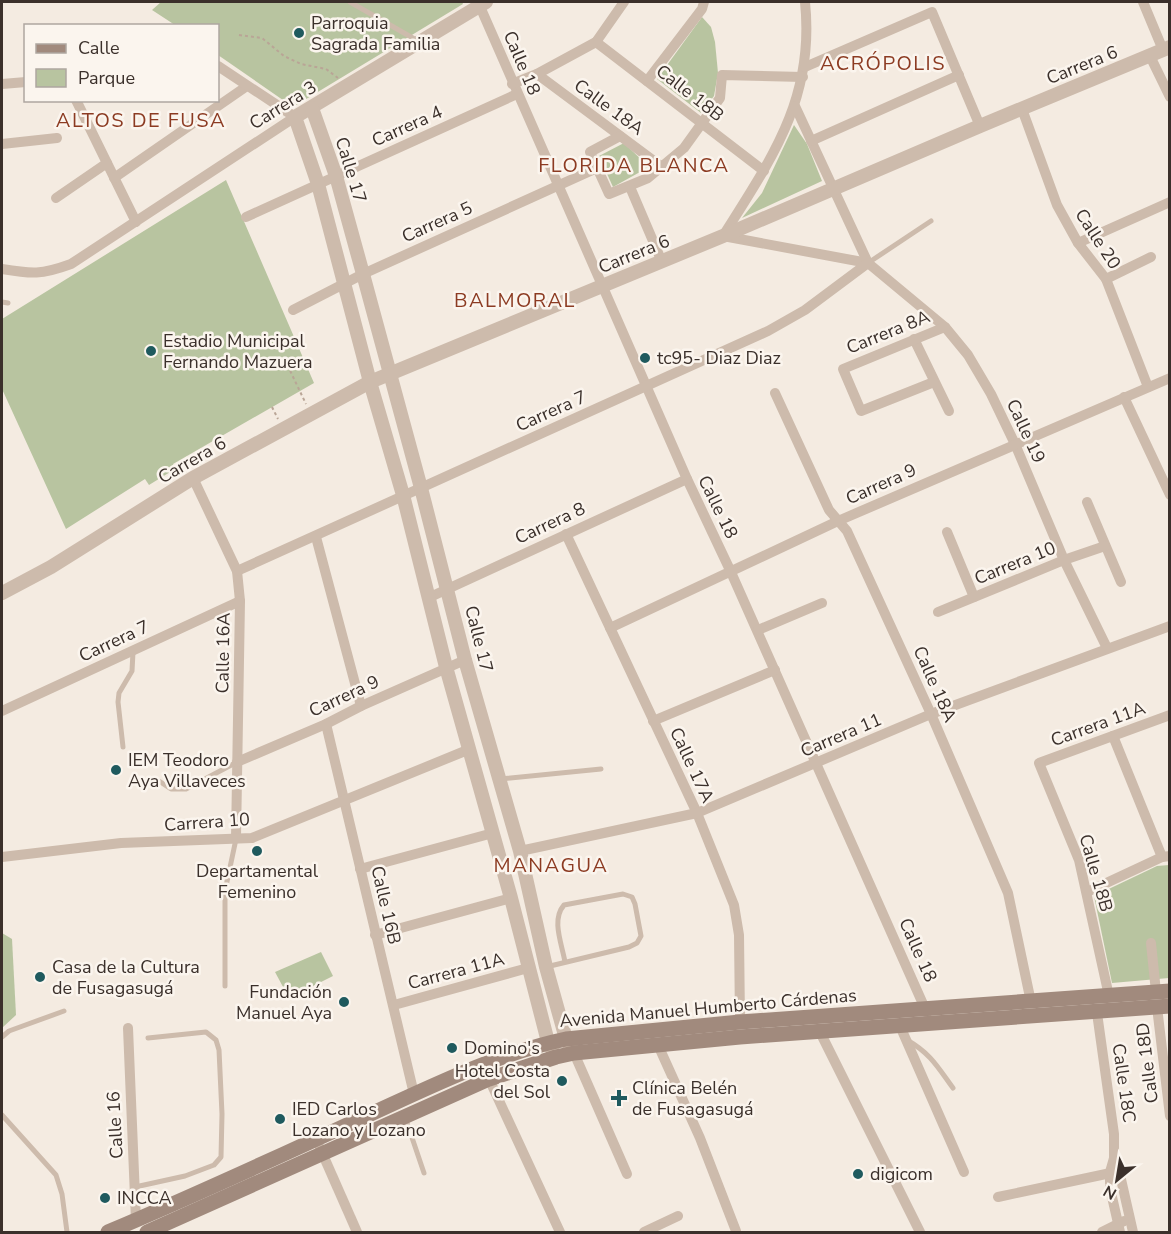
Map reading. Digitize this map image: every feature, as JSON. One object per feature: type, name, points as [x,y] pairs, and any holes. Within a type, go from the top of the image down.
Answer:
[{"type":"main road","name":"Avenida Manuel Humberto Cárdenas","points":[[147,1233],[169,1228],[414,1094],[483,1065],[548,1042],[740,1023],[1109,996],[1163,1006]]},
{"type":"main road","name":"Avenida Manuel Humberto Cárdenas","points":[[108,1233],[319,1146],[405,1116],[489,1079],[574,1053],[820,1032],[902,1032],[932,1025],[1163,1006]]},
{"type":"street","name":"Carrera 4","points":[[246,218],[336,177],[515,89],[537,74],[596,42],[624,2]]},
{"type":"street","points":[[647,81],[702,9],[704,2]]},
{"type":"street","points":[[723,236],[764,171],[795,106],[804,72],[808,28],[805,2]]},
{"type":"street","points":[[1143,2],[1161,51],[1170,97]]},
{"type":"street","name":"Carrera 3","points":[[2,269],[48,273],[70,264],[295,117],[481,3]]},
{"type":"street","name":"Calle 18","points":[[481,3],[557,185],[687,479],[758,630],[932,1025]]},
{"type":"street","points":[[620,136],[590,152],[609,194],[648,178],[684,148],[720,98],[722,75],[804,72],[932,12],[980,126]]},
{"type":"street","name":"Calle 18B","points":[[596,42],[764,171]]},
{"type":"street","name":"Carrera 6","points":[[2,594],[51,567],[193,478],[370,382],[662,262],[1161,51]]},
{"type":"street","points":[[219,67],[295,117]]},
{"type":"street","name":"Calle 18A","points":[[537,74],[662,167]]},
{"type":"street","points":[[811,141],[959,75]]},
{"type":"street","points":[[2,84],[24,82]]},
{"type":"street","points":[[114,178],[247,86]]},
{"type":"street","points":[[77,102],[136,222]]},
{"type":"street","name":"Calle 19","points":[[795,106],[868,263],[919,303],[945,327],[968,355],[991,394],[1015,444],[1064,560],[1107,648]]},
{"type":"street","name":"Calle 17","points":[[312,108],[336,177],[363,274],[465,660],[520,851],[546,967],[566,1039],[627,1174]]},
{"type":"street","name":"Calle 20","points":[[1022,109],[1057,205],[1078,243],[1106,279],[1148,387]]},
{"type":"street","name":"Calle 17","points":[[295,117],[318,184],[370,382],[404,495],[446,667],[511,898],[548,1042],[556,1057]]},
{"type":"street","points":[[2,144],[57,138]]},
{"type":"street","points":[[56,198],[107,163]]},
{"type":"street","name":"Carrera 5","points":[[293,309],[345,282],[597,168]]},
{"type":"street","points":[[630,187],[662,262]]},
{"type":"street","points":[[1078,243],[1170,202]]},
{"type":"street","name":"Calle 19","points":[[723,236],[868,263]]},
{"type":"street","points":[[1106,279],[1151,257]]},
{"type":"street","name":"Carrera 7","points":[[237,572],[768,331],[805,310],[868,263]]},
{"type":"street","name":"Carrera 8A","points":[[934,382],[861,411],[843,369],[945,327]]},
{"type":"street","points":[[914,339],[949,411]]},
{"type":"street","name":"Carrera 9","points":[[610,628],[838,521],[1170,378]]},
{"type":"street","name":"Calle 18A","points":[[776,393],[829,510],[847,531],[1008,893],[1031,1002]]},
{"type":"street","points":[[1124,397],[1170,495]]},
{"type":"street","name":"Calle 16A","points":[[193,478],[237,572],[240,601],[236,838]]},
{"type":"street","name":"Carrera 8","points":[[428,598],[687,479]]},
{"type":"street","points":[[1087,502],[1121,582]]},
{"type":"street","points":[[947,532],[974,597]]},
{"type":"street","name":"Calle 17A","points":[[566,534],[697,813],[734,904],[740,951],[740,1023]]},
{"type":"street","points":[[316,537],[361,706]]},
{"type":"street","name":"Carrera 10","points":[[938,612],[1064,560],[1105,546]]},
{"type":"street","name":"Carrera 7","points":[[2,711],[240,601]]},
{"type":"street","points":[[758,630],[822,603]]},
{"type":"street","name":"Carrera 11","points":[[520,851],[697,813],[930,714],[1170,626]]},
{"type":"street","name":"Carrera 9","points":[[237,762],[465,660]]},
{"type":"street","points":[[653,721],[775,669]]},
{"type":"street","name":"Carrera 11A","points":[[1039,763],[1170,715]]},
{"type":"street","name":"Calle 16B","points":[[326,724],[414,1094]]},
{"type":"street","points":[[1087,892],[1166,857],[1113,736]]},
{"type":"street","name":"Carrera 10","points":[[2,857],[121,843],[252,838],[470,749]]},
{"type":"street","name":"Calle 18B","points":[[1039,763],[1079,860],[1109,996]]},
{"type":"street","points":[[360,869],[493,833]]},
{"type":"street","points":[[375,935],[511,898]]},
{"type":"street","name":"Calle 18D","points":[[1151,943],[1163,1006],[1170,1116]]},
{"type":"street","name":"Carrera 11A","points":[[394,1005],[528,968]]},
{"type":"street","name":"Calle 18C","points":[[1097,1013],[1114,1134],[1115,1172],[1133,1233]]},
{"type":"street","name":"Calle 16","points":[[128,1028],[136,1221]]},
{"type":"street","points":[[820,1032],[920,1233]]},
{"type":"street","points":[[902,1032],[964,1172]]},
{"type":"street","points":[[658,1045],[700,1138],[736,1231]]},
{"type":"street","points":[[489,1079],[560,1233]]},
{"type":"street","points":[[319,1146],[357,1233]]},
{"type":"street","points":[[998,1197],[1115,1172]]},
{"type":"street","name":"Calle 18C","points":[[1115,1172],[1110,1188],[1119,1228]]},
{"type":"street","points":[[644,1233],[678,1216]]},
{"type":"street","points":[[1102,1233],[1119,1228],[1130,1219]]},
{"type":"lane","points":[[350,2],[420,42]]},
{"type":"lane","points":[[868,263],[931,221]]},
{"type":"lane","points":[[123,747],[118,702],[119,693],[132,671],[133,650]]},
{"type":"lane","points":[[156,779],[171,789],[186,789],[237,762]]},
{"type":"lane","points":[[499,779],[601,769]]},
{"type":"lane","points":[[225,987],[225,891],[236,838]]},
{"type":"lane","points":[[546,967],[565,962],[637,943],[641,936],[632,897],[623,894],[564,905],[557,920],[565,962]]},
{"type":"lane","points":[[2,1037],[9,1030],[64,1011]]},
{"type":"lane","points":[[135,1187],[185,1176],[214,1165],[221,1157],[222,1114],[219,1050],[216,1040],[206,1032],[148,1038]]},
{"type":"lane","points":[[902,1032],[931,1057],[953,1088]]},
{"type":"lane","points":[[2,1116],[56,1175],[62,1194],[67,1233]]},
{"type":"lane","points":[[405,1116],[424,1173]]},
{"type":"path","points":[[239,35],[262,38],[284,56],[301,64],[326,69],[340,79],[345,88]]},
{"type":"path","points":[[285,360],[310,415]]},
{"type":"green space","points":[[161,2],[462,2],[463,4],[293,107],[219,56],[219,24],[173,24],[152,10]]},
{"type":"green space","points":[[702,17],[711,27],[718,73],[714,96],[701,113],[657,79]]},
{"type":"green space","points":[[794,125],[807,144],[822,181],[742,218],[762,193]]},
{"type":"green space","points":[[624,143],[649,167],[613,187],[599,156]]},
{"type":"green space","name":"Estadio Municipal Fernando Mazuera","points":[[226,180],[314,383],[173,464],[175,469],[149,485],[145,479],[66,529],[2,389],[2,319]]},
{"type":"green space","points":[[1169,865],[1169,978],[1112,983],[1094,896],[1157,866]]},
{"type":"green space","points":[[2,933],[12,939],[16,1015],[2,1028]]},
{"type":"green space","points":[[321,952],[333,976],[289,998],[275,972]]},
{"type":"place","name":"Parroquia Sagrada Familia","points":[[299,33]]},
{"type":"place","name":"Estadio Municipal Fernando Mazuera","points":[[151,351]]},
{"type":"place","name":"tc95- Diaz Diaz","points":[[645,358]]},
{"type":"place","name":"IEM Teodoro Aya Villaveces","points":[[116,770]]},
{"type":"place","name":"Departamental Femenino","points":[[257,851]]},
{"type":"place","name":"Casa de la Cultura de Fusagasugá","points":[[40,977]]},
{"type":"place","name":"Fundación Manuel Aya","points":[[344,1002]]},
{"type":"place","name":"Domino's","points":[[452,1048]]},
{"type":"place","name":"Hotel Costa del Sol","points":[[562,1081]]},
{"type":"place","name":"Clínica Belén de Fusagasugá","points":[[619,1098]]},
{"type":"place","name":"IED Carlos Lozano y Lozano","points":[[280,1119]]},
{"type":"place","name":"digicom","points":[[858,1174]]},
{"type":"place","name":"INCCA","points":[[105,1198]]},
{"type":"district","name":"ACRÓPOLIS","points":[[883,63]]},
{"type":"district","name":"ALTOS DE FUSA","points":[[141,120]]},
{"type":"district","name":"FLORIDA BLANCA","points":[[634,165]]},
{"type":"district","name":"BALMORAL","points":[[515,300]]},
{"type":"district","name":"MANAGUA","points":[[551,865]]}]
